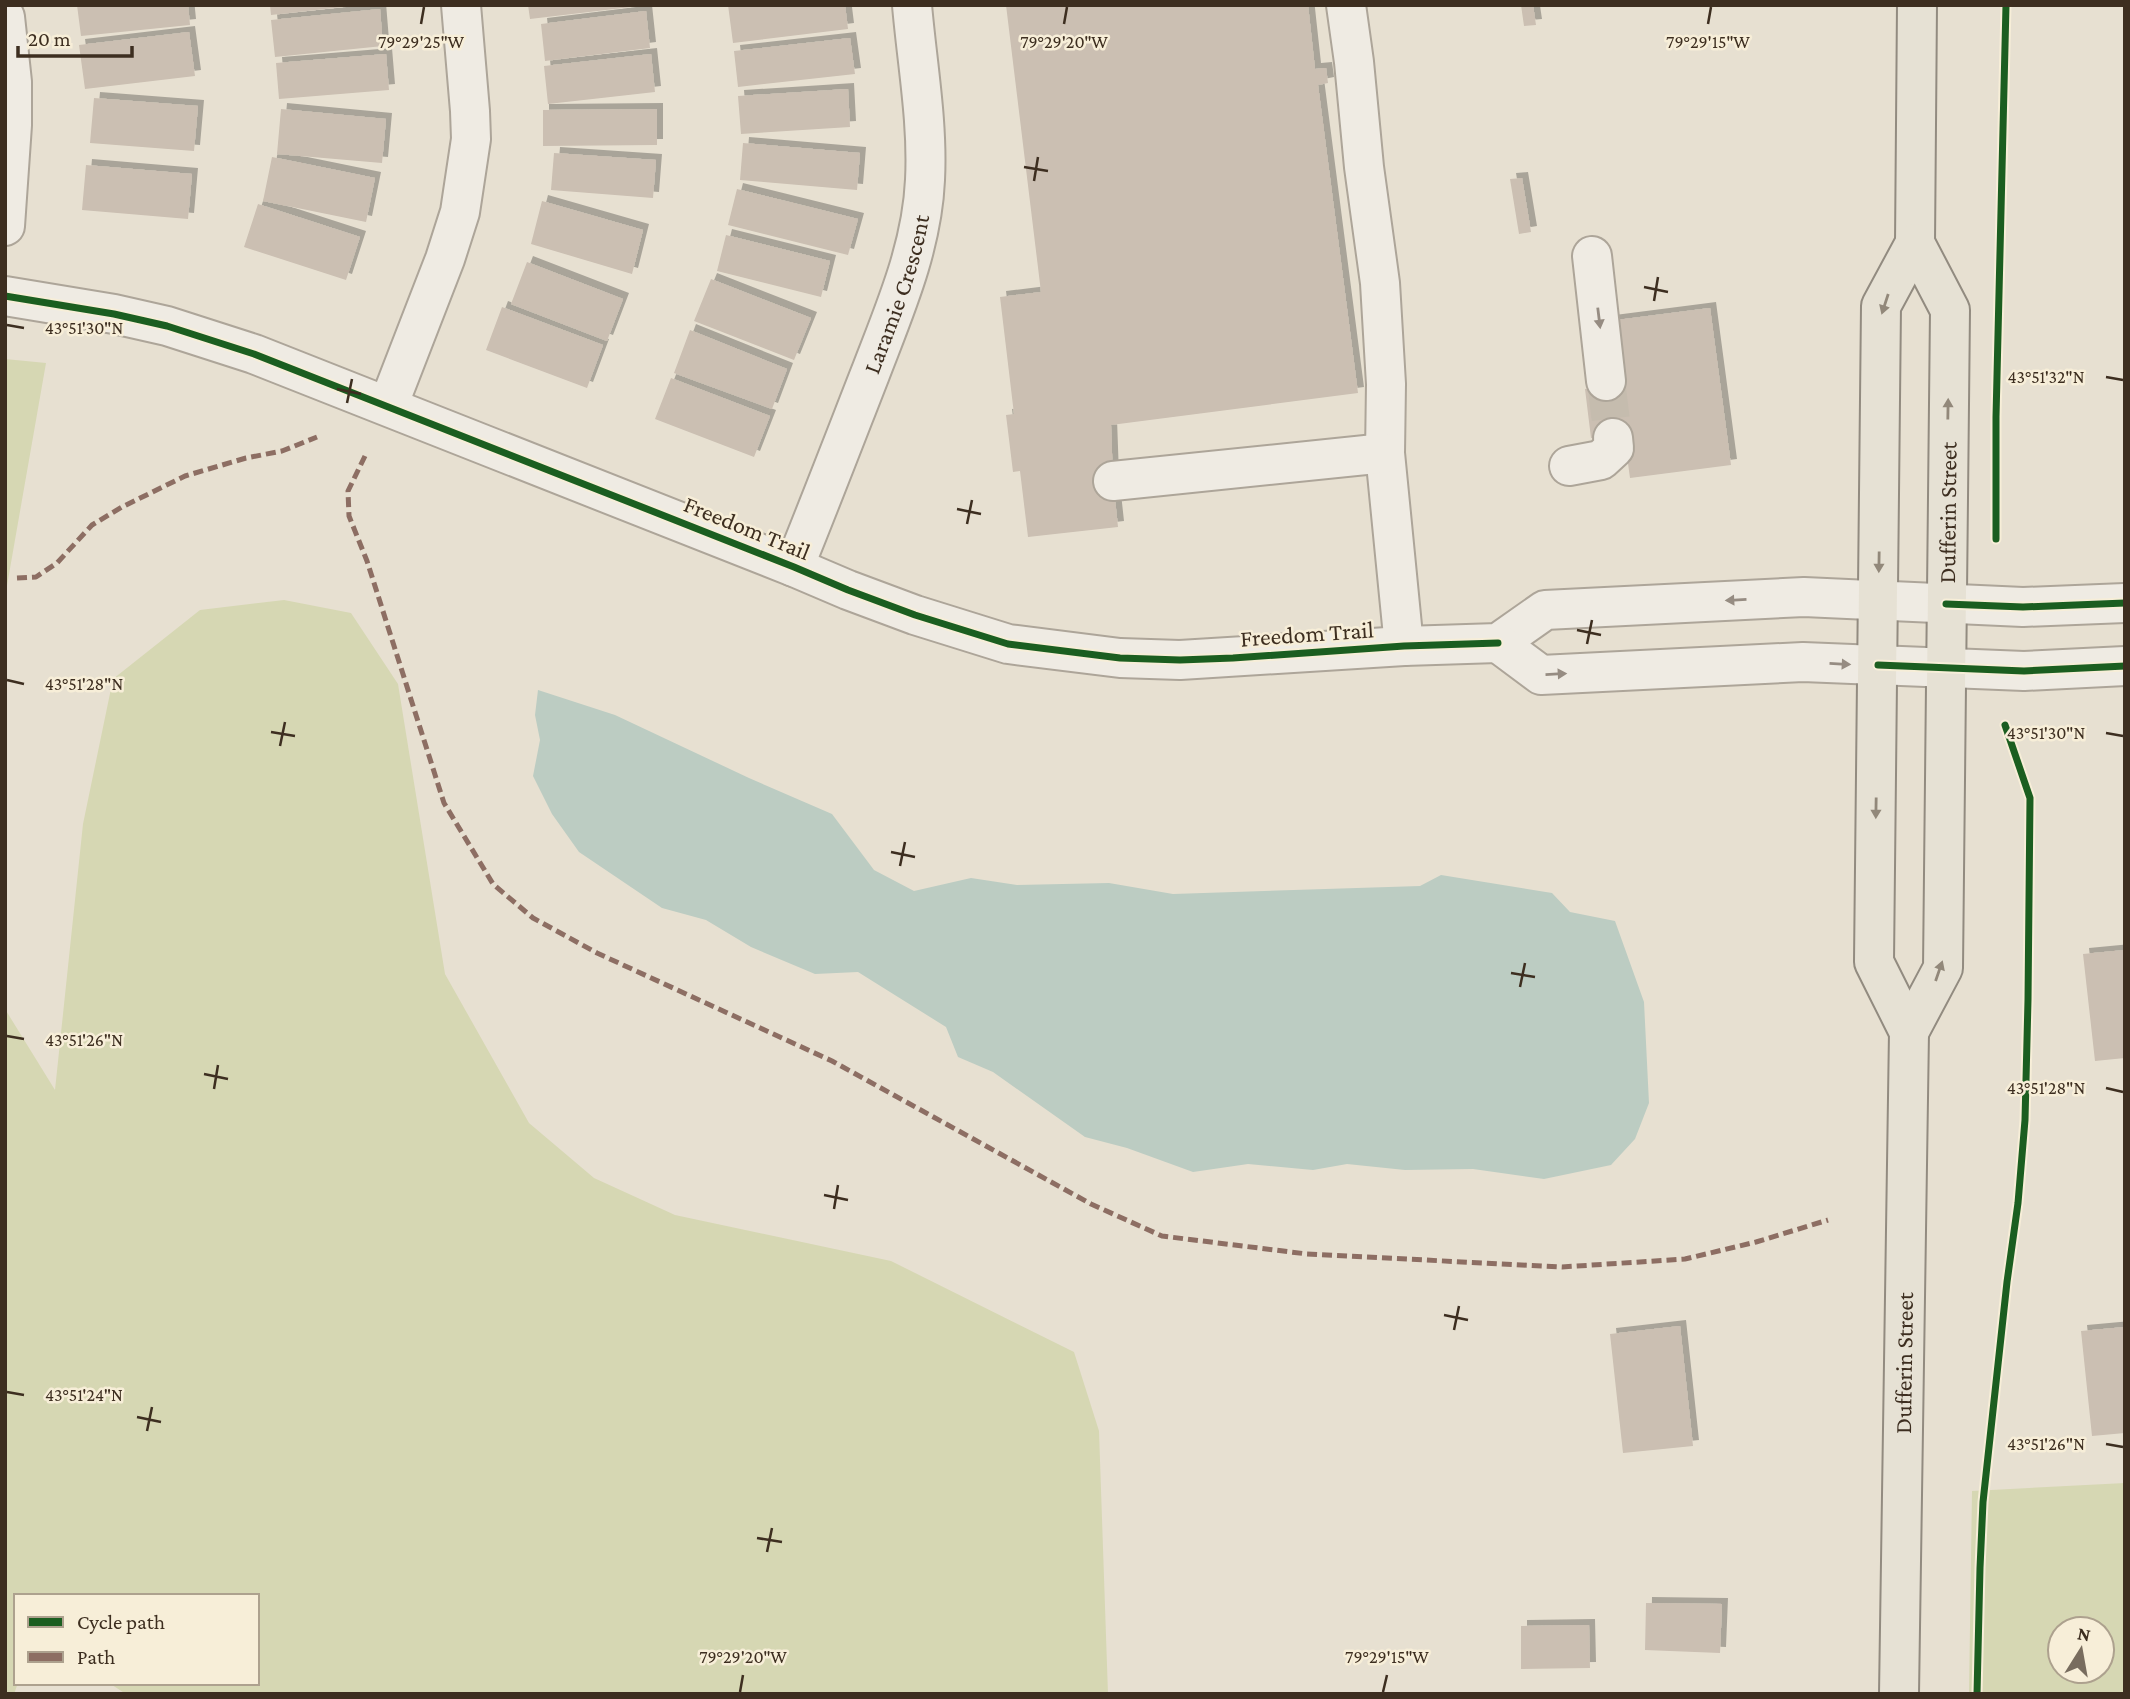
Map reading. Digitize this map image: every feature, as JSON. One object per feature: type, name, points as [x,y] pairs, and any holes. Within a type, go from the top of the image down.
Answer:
[{"type":"main road","name":"Dufferin Street","points":[[1909,1032],[1874,962],[1881,306],[1915,243],[1917,5]]},
{"type":"main road","name":"Dufferin Street","points":[[1899,1694],[1909,1032],[1943,968],[1950,310],[1915,243]]},
{"type":"street","points":[[388,406],[445,260],[460,212],[471,139],[461,5]]},
{"type":"street","name":"Laramie Crescent","points":[[794,567],[884,337],[916,243],[925,181],[925,147],[912,5]]},
{"type":"street","points":[[1346,5],[1380,282],[1386,384],[1385,453],[1404,646]]},
{"type":"street","points":[[5,17],[12,82],[5,226]]},
{"type":"street","points":[[1592,256],[1606,381]]},
{"type":"street","name":"Freedom Trail","points":[[5,296],[114,314],[167,326],[254,354],[848,590],[1008,644],[1120,658],[1180,660],[1498,643]]},
{"type":"street","points":[[1569,466],[1601,460],[1614,448],[1613,438]]},
{"type":"street","points":[[1113,481],[1385,453]]},
{"type":"street","points":[[2125,603],[2023,607],[1804,597],[1545,610],[1498,643],[1541,675],[1803,662],[2024,671],[2125,666]]},
{"type":"green space","points":[[5,359],[46,363],[5,597]]},
{"type":"green space","points":[[284,600],[351,613],[398,684],[445,974],[529,1123],[594,1178],[675,1215],[891,1261],[1074,1352],[1099,1431],[1108,1694],[126,1694],[112,1685],[259,1685],[259,1594],[14,1594],[14,1685],[17,1685],[14,1694],[5,1694],[5,1009],[55,1090],[83,824],[113,679],[200,610]]},
{"type":"green space","points":[[2125,1483],[2125,1694],[1969,1694],[1972,1491]]},
{"type":"shaded area","points":[[538,690],[615,715],[832,814],[874,870],[914,891],[971,878],[1017,885],[1109,883],[1173,894],[1420,886],[1441,875],[1552,893],[1570,912],[1615,921],[1644,1002],[1649,1103],[1635,1139],[1611,1165],[1544,1179],[1473,1169],[1405,1170],[1347,1164],[1313,1170],[1248,1164],[1193,1172],[1127,1148],[1085,1137],[993,1072],[958,1057],[946,1027],[858,972],[815,974],[751,947],[706,920],[662,908],[579,852],[552,814],[533,776],[540,740],[535,715]]},
{"type":"building","points":[[77,5],[188,5],[190,25],[81,36]]},
{"type":"building","points":[[270,5],[343,5],[343,7],[271,15]]},
{"type":"building","points":[[528,5],[631,5],[631,7],[530,19]]},
{"type":"building","points":[[728,5],[845,5],[848,29],[733,43]]},
{"type":"building","points":[[1006,5],[1308,5],[1315,69],[1326,68],[1328,83],[1318,85],[1358,393],[1111,425],[1118,527],[1028,537],[1020,471],[1013,472],[1006,415],[1014,414],[1000,297],[1041,292]]},
{"type":"building","points":[[1521,5],[1533,5],[1536,25],[1524,26]]},
{"type":"building","points":[[380,9],[383,46],[275,57],[271,20]]},
{"type":"building","points":[[646,11],[650,48],[545,61],[541,24]]},
{"type":"building","points":[[189,32],[195,76],[85,89],[79,45]]},
{"type":"building","points":[[850,38],[855,74],[738,87],[734,51]]},
{"type":"building","points":[[386,54],[389,90],[279,99],[276,63]]},
{"type":"building","points":[[651,54],[655,92],[548,104],[544,66]]},
{"type":"building","points":[[848,89],[850,127],[741,134],[738,96]]},
{"type":"building","points":[[94,98],[198,106],[194,151],[90,143]]},
{"type":"building","points":[[281,109],[386,119],[382,163],[277,154]]},
{"type":"building","points":[[657,109],[657,145],[543,146],[543,110]]},
{"type":"building","points":[[743,143],[860,153],[857,190],[740,180]]},
{"type":"building","points":[[554,153],[656,160],[653,198],[551,190]]},
{"type":"building","points":[[272,157],[375,178],[366,222],[263,201]]},
{"type":"building","points":[[86,165],[192,174],[188,219],[82,210]]},
{"type":"building","points":[[1522,178],[1531,232],[1519,234],[1510,179]]},
{"type":"building","points":[[737,189],[858,219],[848,255],[728,225]]},
{"type":"building","points":[[542,201],[643,230],[632,274],[531,244]]},
{"type":"building","points":[[258,204],[360,237],[346,280],[244,247]]},
{"type":"building","points":[[726,235],[830,261],[821,297],[717,271]]},
{"type":"building","points":[[527,262],[623,299],[607,341],[511,304]]},
{"type":"building","points":[[711,279],[811,318],[794,360],[694,321]]},
{"type":"building","points":[[502,307],[603,345],[587,388],[486,350]]},
{"type":"building","points":[[1710,308],[1731,465],[1630,478],[1624,434],[1591,438],[1585,389],[1617,385],[1609,321]]},
{"type":"building","points":[[690,330],[787,369],[772,409],[674,373]]},
{"type":"building","points":[[671,378],[770,416],[754,457],[655,419]]},
{"type":"building","points":[[2125,950],[2125,1058],[2095,1061],[2083,954]]},
{"type":"building","points":[[1680,1326],[1693,1446],[1623,1453],[1610,1334]]},
{"type":"building","points":[[2125,1327],[2125,1433],[2092,1436],[2081,1331]]},
{"type":"building","points":[[1646,1603],[1722,1604],[1720,1653],[1645,1650]]},
{"type":"building","points":[[1589,1625],[1590,1668],[1521,1669],[1521,1626]]},
{"type":"tunnel","points":[[1606,381],[1613,438]]},
{"type":"marked path","points":[[17,578],[36,577],[57,563],[92,525],[185,476],[246,458],[282,451],[317,437]]},
{"type":"marked path","points":[[365,456],[348,491],[349,516],[367,561],[444,803],[493,884],[533,918],[597,953],[832,1061],[1091,1204],[1162,1236],[1307,1254],[1562,1267],[1685,1259],[1756,1242],[1828,1220]]},
{"type":"cycle path","points":[[1996,539],[1996,417],[2006,5]]},
{"type":"cycle path","points":[[5,296],[114,314],[167,326],[254,354],[848,590],[915,615],[1008,644],[1120,658],[1180,660],[1498,643]]},
{"type":"cycle path","points":[[1946,604],[2023,607],[2125,603]]},
{"type":"cycle path","points":[[1878,665],[2024,671],[2125,666]]},
{"type":"cycle path","points":[[1977,1694],[1983,1502],[2018,1203],[2025,1120],[2030,798],[2005,725]]}]
